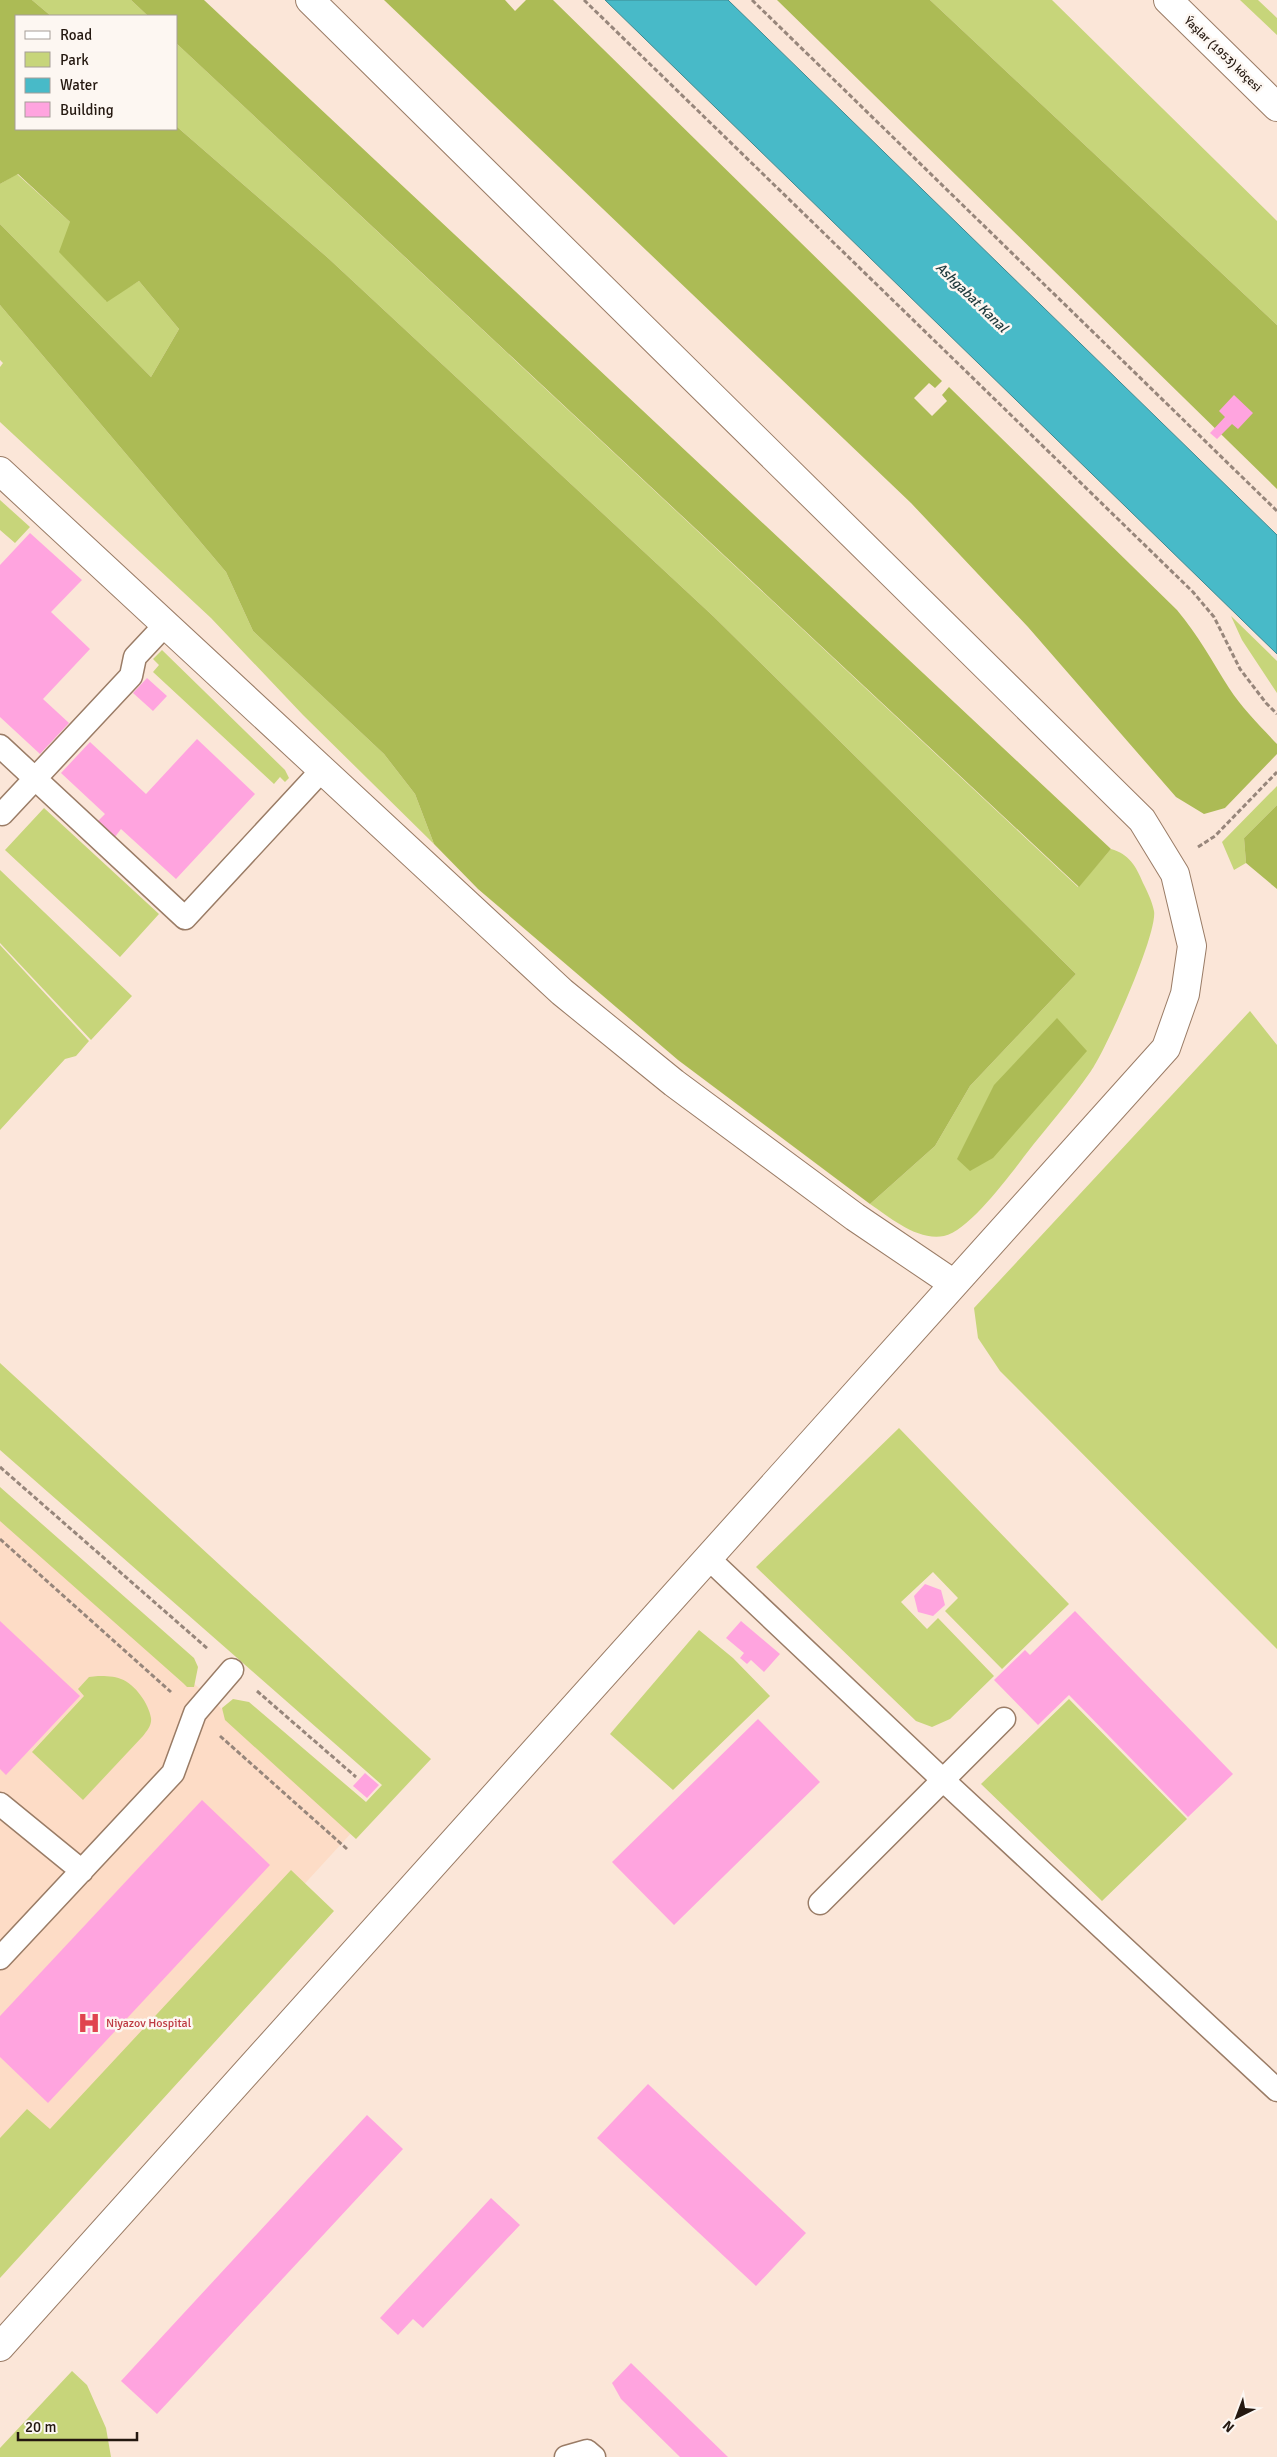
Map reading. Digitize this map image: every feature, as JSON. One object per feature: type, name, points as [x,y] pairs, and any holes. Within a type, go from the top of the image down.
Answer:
[{"type":"street","points":[[0,2346],[1166,1048],[1185,994],[1192,946],[1175,874],[1142,820],[310,0]]},
{"type":"street","name":"Ýaşlar (1953) köçesi","points":[[1168,0],[1277,107]]},
{"type":"street","points":[[0,471],[562,992],[674,1083],[847,1212],[954,1284]]},
{"type":"lane","points":[[0,812],[2,814],[130,676],[135,657],[165,625]]},
{"type":"lane","points":[[0,746],[185,918],[322,770]]},
{"type":"lane","points":[[708,1558],[943,1780],[1277,2090]]},
{"type":"lane","points":[[0,1958],[173,1773],[195,1713],[232,1670]]},
{"type":"lane","points":[[820,1903],[1004,1719]]},
{"type":"lane","points":[[0,1804],[82,1871]]},
{"type":"lane","points":[[566,2457],[587,2450],[594,2457]]},
{"type":"path","points":[[584,0],[1194,592],[1214,617],[1240,669],[1266,703],[1277,714]]},
{"type":"path","points":[[752,0],[1277,511]]},
{"type":"path","points":[[1169,864],[1215,836],[1277,772]]},
{"type":"path","points":[[0,1467],[356,1778]]},
{"type":"shaded area","name":"Niyazov Hospital","points":[[0,1506],[354,1830],[0,2216]]},
{"type":"green space","points":[[0,0],[32,0],[50,15],[15,15],[15,130],[178,130],[178,128],[328,258],[713,616],[1076,974],[970,1086],[935,1146],[870,1204],[678,1060],[478,889],[434,844],[415,794],[384,754],[253,631],[226,572],[0,305],[0,224],[151,377],[179,329],[139,281],[107,302],[59,252],[70,222],[18,174],[0,184]]},
{"type":"green space","points":[[32,0],[131,0],[147,15],[50,15]]},
{"type":"green space","points":[[131,0],[204,0],[1111,849],[1079,887],[178,45],[178,15],[147,15]]},
{"type":"green space","points":[[384,0],[505,0],[515,11],[526,0],[553,0],[942,381],[935,388],[929,383],[914,398],[932,416],[947,401],[942,395],[949,387],[1177,610],[1185,619],[1234,695],[1277,744],[1277,754],[1225,808],[1204,814],[1176,797],[1028,627],[911,503]]},
{"type":"green space","points":[[777,0],[930,0],[1277,325],[1277,489]]},
{"type":"green space","points":[[930,0],[1052,0],[1277,221],[1277,325]]},
{"type":"green space","points":[[1240,0],[1258,0],[1277,18],[1277,35]]},
{"type":"green space","points":[[178,45],[1078,887],[1111,849],[1123,854],[1135,866],[1152,904],[1154,911],[1153,923],[1140,966],[1108,1040],[1091,1071],[1010,1175],[977,1213],[954,1232],[934,1237],[914,1232],[870,1204],[935,1146],[970,1086],[1076,974],[713,616],[328,258],[178,128]]},
{"type":"green space","points":[[17,174],[70,222],[106,301],[139,281],[179,329],[151,377],[0,224],[0,184]]},
{"type":"green space","points":[[0,305],[226,572],[253,631],[384,754],[415,794],[434,844],[303,715],[211,618],[0,422],[0,367],[3,363],[0,360]]},
{"type":"green space","points":[[0,500],[30,527],[15,543],[0,530]]},
{"type":"green space","points":[[1231,616],[1277,661],[1277,693],[1242,640]]},
{"type":"green space","points":[[162,650],[285,770],[289,778],[285,782],[280,777],[274,784],[153,672],[159,665],[153,659]]},
{"type":"green space","points":[[1277,786],[1277,805],[1244,838],[1246,863],[1234,870],[1222,842]]},
{"type":"green space","points":[[1277,805],[1277,889],[1246,863],[1244,838]]},
{"type":"green space","points":[[44,808],[159,914],[120,957],[5,850]]},
{"type":"green space","points":[[0,870],[132,996],[91,1040],[0,943]]},
{"type":"green space","points":[[0,945],[89,1041],[76,1056],[65,1059],[0,1130]]},
{"type":"green space","points":[[1250,1011],[1277,1045],[1277,1649],[1000,1371],[978,1338],[974,1308]]},
{"type":"green space","points":[[1057,1018],[1087,1051],[993,1158],[970,1171],[957,1159],[994,1085]]},
{"type":"green space","points":[[0,1363],[431,1759],[356,1839],[225,1720],[222,1708],[233,1699],[249,1702],[366,1802],[382,1785],[0,1450]]},
{"type":"green space","points":[[899,1428],[1069,1604],[1002,1669],[945,1611],[958,1598],[933,1572],[901,1602],[927,1629],[938,1618],[994,1676],[950,1719],[932,1727],[916,1721],[756,1567]]},
{"type":"green space","points":[[0,1487],[194,1658],[198,1667],[194,1687],[187,1687],[0,1521]]},
{"type":"green space","points":[[699,1630],[733,1658],[770,1696],[673,1790],[610,1734]]},
{"type":"green space","points":[[89,1677],[118,1678],[131,1685],[144,1701],[150,1713],[151,1723],[143,1736],[83,1800],[32,1752],[84,1696],[78,1689]]},
{"type":"green space","points":[[1069,1699],[1187,1819],[1102,1901],[981,1784]]},
{"type":"green space","points":[[291,1870],[334,1911],[0,2278],[0,2138],[27,2109],[50,2129]]},
{"type":"green space","points":[[72,2371],[87,2385],[106,2428],[111,2457],[0,2457],[0,2448]]},
{"type":"water","name":"Ashgabat Kanal","points":[[605,0],[728,0],[1277,535],[1277,654]]},
{"type":"building","points":[[1234,395],[1253,413],[1238,429],[1232,424],[1217,439],[1210,433],[1225,417],[1219,411]]},
{"type":"building","points":[[30,533],[82,580],[51,612],[90,649],[43,699],[69,723],[40,754],[0,717],[0,565]]},
{"type":"building","points":[[147,678],[167,696],[153,711],[133,693]]},
{"type":"building","points":[[197,739],[255,794],[176,879],[121,829],[115,837],[98,821],[105,814],[61,773],[90,742],[146,794]]},
{"type":"building","points":[[925,1584],[941,1590],[945,1605],[933,1616],[918,1612],[914,1596]]},
{"type":"building","points":[[1075,1611],[1233,1774],[1188,1817],[1069,1695],[1038,1725],[994,1680],[1025,1650],[1030,1655]]},
{"type":"building","points":[[0,1621],[80,1696],[6,1775],[0,1769]]},
{"type":"building","points":[[741,1621],[780,1654],[764,1672],[751,1660],[747,1664],[740,1658],[744,1653],[726,1638]]},
{"type":"building","points":[[758,1719],[820,1782],[674,1925],[612,1862]]},
{"type":"building","points":[[365,1773],[379,1785],[367,1798],[353,1786]]},
{"type":"building","points":[[202,1800],[270,1865],[48,2103],[0,2057],[0,2016]]},
{"type":"building","points":[[648,2084],[806,2233],[756,2286],[597,2138]]},
{"type":"building","points":[[367,2115],[403,2149],[157,2414],[121,2381]]},
{"type":"building","points":[[491,2198],[520,2225],[423,2328],[413,2319],[398,2335],[380,2318]]},
{"type":"building","points":[[631,2363],[728,2457],[680,2457],[621,2399],[612,2383]]},
{"type":"place","name":"Niyazov Hospital","points":[[89,2023]]}]
